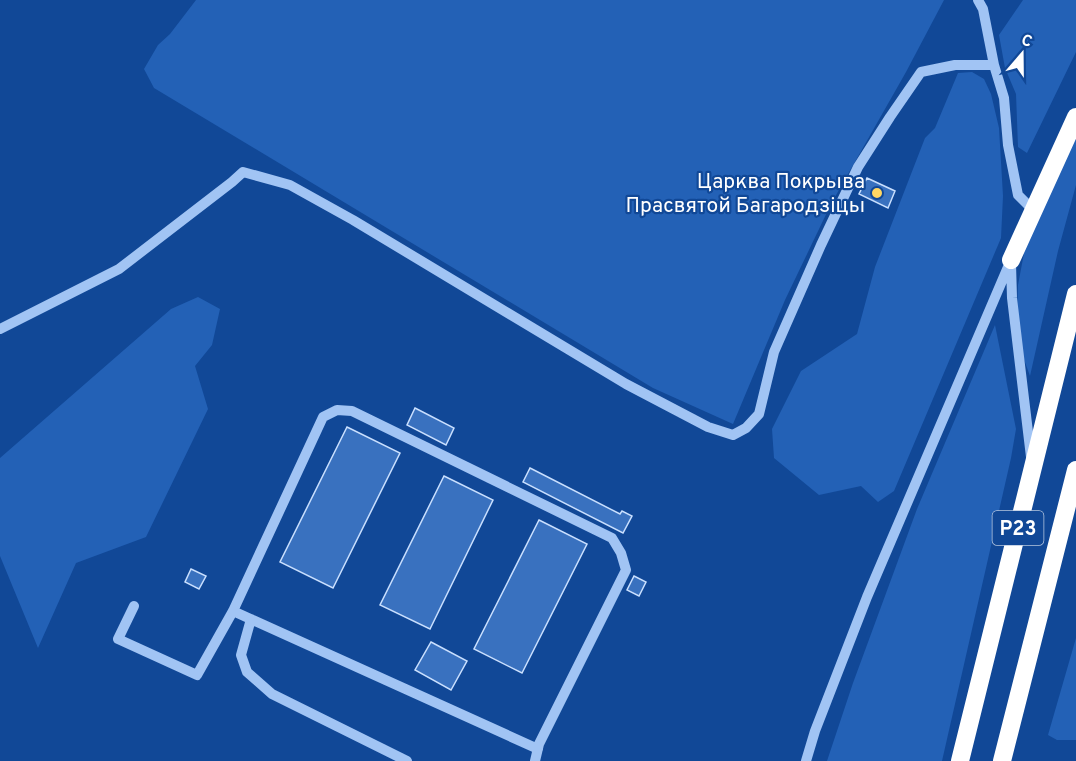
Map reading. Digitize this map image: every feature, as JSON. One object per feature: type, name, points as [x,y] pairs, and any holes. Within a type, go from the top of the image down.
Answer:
[{"type":"highway","points":[[1011,260],[1076,117]]},
{"type":"highway","name":"Р23","points":[[960,761],[1076,294]]},
{"type":"highway","name":"Р23","points":[[1002,761],[1076,470]]},
{"type":"street","points":[[978,0],[983,9],[994,65],[1004,98],[1008,145],[1018,195],[1033,210]]},
{"type":"street","points":[[0,329],[119,269],[243,172],[290,185],[353,220],[626,384],[708,427],[733,435],[746,428],[759,414],[774,352],[844,196],[858,167],[921,72],[955,65],[994,65]]},
{"type":"street","points":[[1011,260],[1012,298],[1033,467]]},
{"type":"street","points":[[806,761],[815,731],[867,597],[1011,260]]},
{"type":"street","points":[[134,606],[118,639],[197,675],[233,611],[324,417],[337,410],[352,411],[612,538],[621,553],[626,570],[539,744],[536,761]]},
{"type":"street","points":[[233,611],[538,749]]},
{"type":"street","points":[[251,619],[241,656],[248,672],[272,694],[407,761]]},
{"type":"shaded area","points":[[196,0],[944,0],[831,204],[785,300],[733,424],[653,388],[154,88],[144,69],[158,45],[170,34]]},
{"type":"shaded area","points":[[1023,0],[1076,0],[1076,52],[1027,153],[1018,147],[1016,94],[1005,68],[999,35]]},
{"type":"shaded area","points":[[972,72],[984,79],[991,94],[999,128],[1003,196],[1001,238],[894,491],[878,502],[861,486],[819,495],[774,458],[772,429],[801,371],[857,334],[875,267],[925,138],[935,128],[958,73]]},
{"type":"shaded area","points":[[1076,135],[1076,185],[1058,251],[1030,376],[1022,354],[1017,314],[1018,285],[1025,248]]},
{"type":"shaded area","points":[[198,297],[220,309],[212,345],[195,366],[208,409],[146,537],[76,563],[38,648],[0,556],[0,458],[171,309]]},
{"type":"shaded area","points":[[995,325],[1016,429],[942,761],[827,761],[917,509]]},
{"type":"shaded area","points":[[1076,638],[1076,740],[1057,740],[1048,735]]},
{"type":"building","name":"Царква Покрыва Прасвятой Багародзіцы","points":[[867,178],[895,191],[888,208],[859,194]]},
{"type":"building","points":[[415,408],[454,428],[446,445],[407,425]]},
{"type":"building","points":[[347,427],[400,453],[333,588],[280,562]]},
{"type":"building","points":[[530,468],[620,514],[622,511],[632,516],[623,533],[523,482]]},
{"type":"building","points":[[444,476],[493,500],[430,629],[380,605]]},
{"type":"building","points":[[539,520],[587,544],[522,673],[474,649]]},
{"type":"building","points":[[191,569],[206,576],[199,589],[185,582]]},
{"type":"building","points":[[634,576],[646,582],[639,596],[627,590]]},
{"type":"building","points":[[431,642],[467,661],[451,690],[415,670]]},
{"type":"place","name":"Царква Покрыва Прасвятой Багародзіцы","points":[[877,193]]}]
